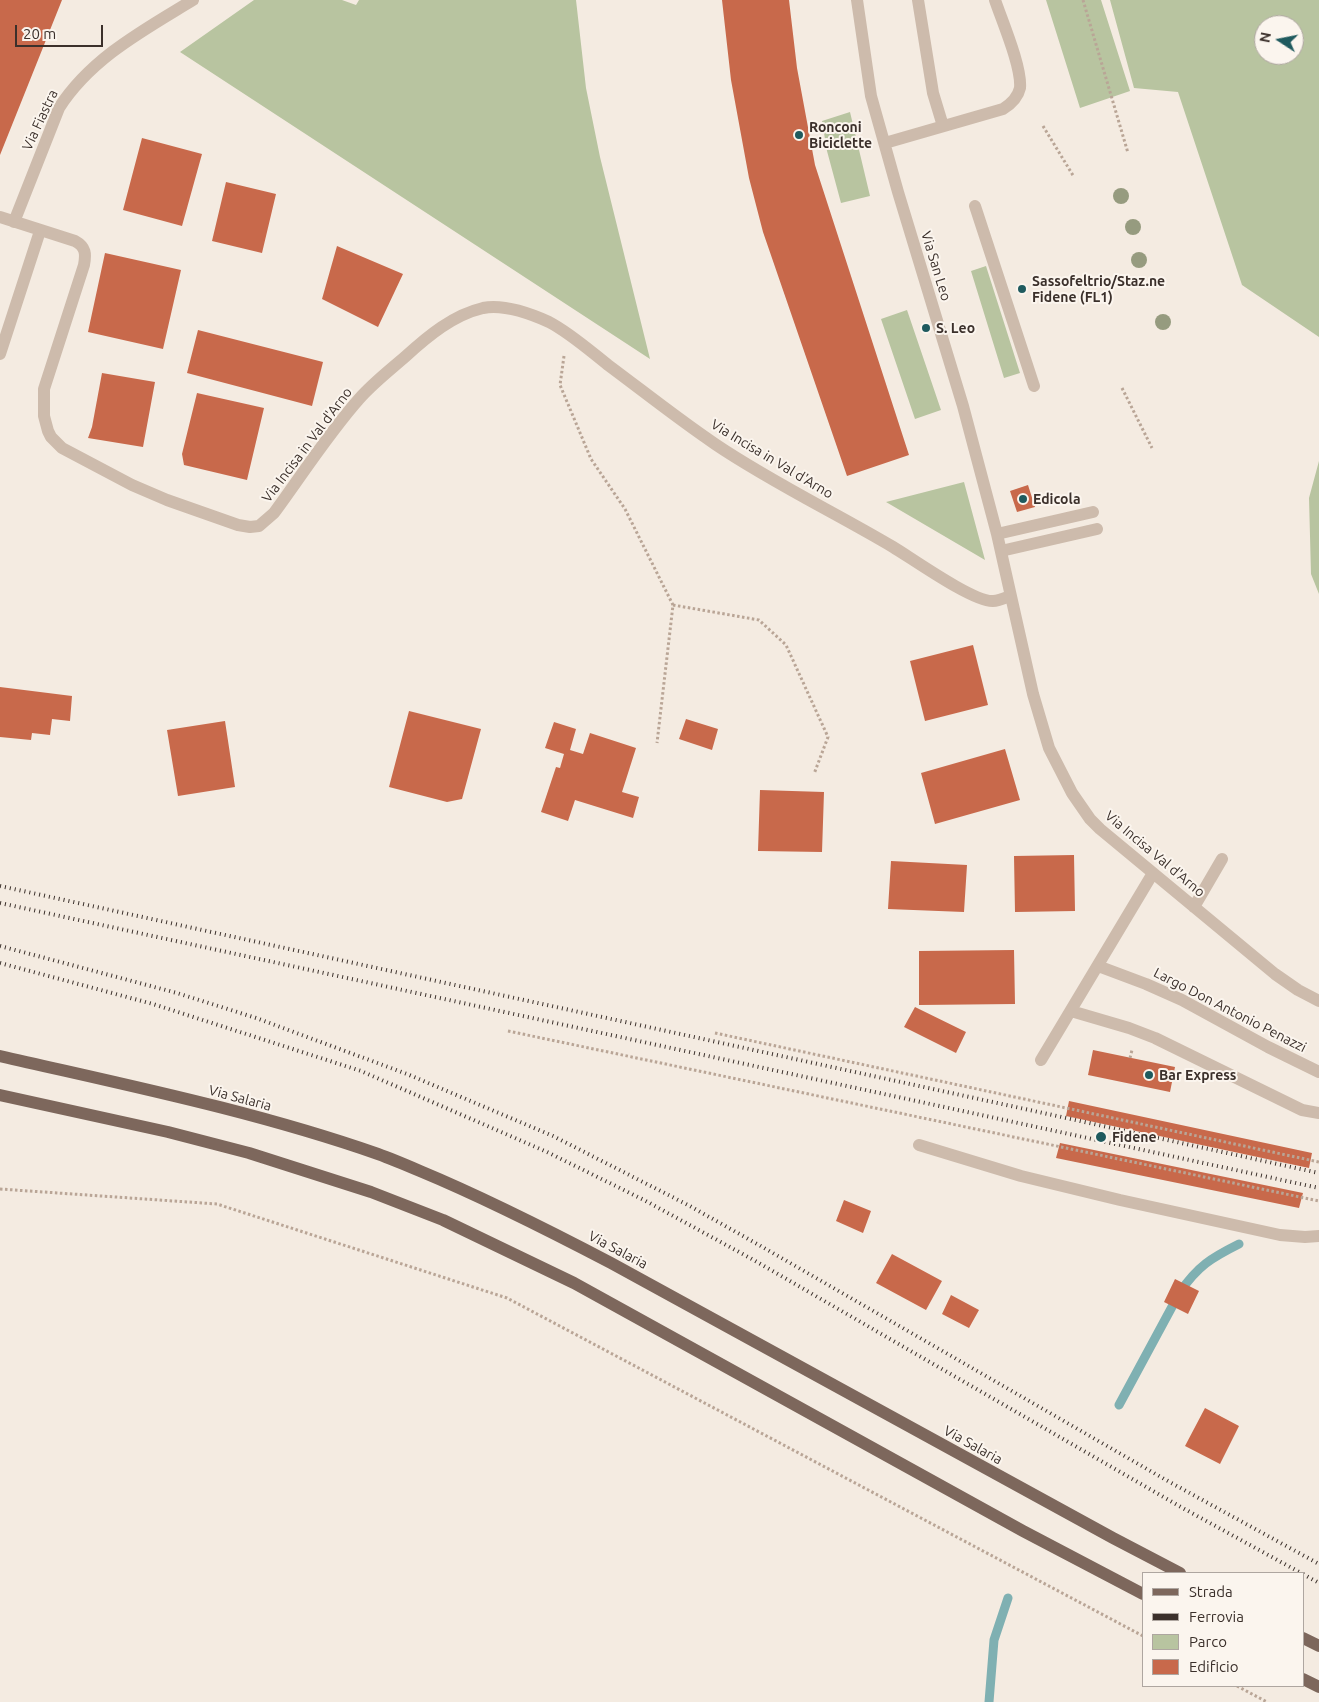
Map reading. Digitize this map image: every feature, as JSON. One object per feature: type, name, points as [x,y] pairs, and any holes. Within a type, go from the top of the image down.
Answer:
[{"type":"main road","name":"Via Salaria","points":[[0,1056],[190,1100],[298,1129],[380,1154],[460,1188],[611,1263],[1178,1572]]},
{"type":"main road","points":[[0,1095],[168,1132],[249,1153],[304,1169],[371,1192],[443,1220],[574,1283],[1023,1531],[1142,1593]]},
{"type":"main road","points":[[1304,1638],[1319,1646]]},
{"type":"main road","points":[[1304,1680],[1319,1688]]},
{"type":"street","name":"Via Fiastra","points":[[14,222],[59,108],[70,91],[82,77],[114,51],[193,0]]},
{"type":"street","name":"Via San Leo","points":[[857,0],[872,96],[884,144],[963,406],[997,534],[1010,596]]},
{"type":"street","points":[[918,0],[933,93],[943,126]]},
{"type":"street","points":[[884,144],[1003,108],[1017,96],[1020,88],[1016,63],[995,0]]},
{"type":"street","points":[[975,206],[1034,386]]},
{"type":"street","name":"Via Incisa in Val d'Arno","points":[[0,218],[76,241],[85,250],[85,257],[44,389],[44,416],[51,437],[62,448],[132,485],[202,513],[242,526],[259,526],[267,521],[360,398],[421,342],[462,315],[496,306],[528,314],[549,322],[567,333],[698,432],[762,474],[914,559],[966,593],[977,598],[992,601],[1010,596]]},
{"type":"street","points":[[0,354],[40,231]]},
{"type":"street","points":[[997,534],[1093,512]]},
{"type":"street","points":[[1001,551],[1098,529]]},
{"type":"street","name":"Via Incisa Val d'Arno","points":[[1010,596],[1033,694],[1049,748],[1064,779],[1081,807],[1100,829],[1286,983],[1319,1001]]},
{"type":"street","points":[[1194,907],[1222,860]]},
{"type":"street","points":[[1041,1060],[1153,873]]},
{"type":"street","name":"Largo Don Antonio Penazzi","points":[[1098,966],[1182,1000],[1268,1047],[1319,1072]]},
{"type":"street","points":[[1071,1011],[1129,1028],[1155,1038],[1302,1110],[1319,1113]]},
{"type":"street","points":[[919,1144],[1021,1176],[1120,1200],[1280,1235],[1319,1236]]},
{"type":"path","points":[[1083,0],[1128,153]]},
{"type":"path","points":[[1043,126],[1074,177]]},
{"type":"path","points":[[567,333],[560,385],[591,459],[625,509],[673,605],[657,743]]},
{"type":"path","points":[[1122,388],[1152,448]]},
{"type":"path","points":[[673,605],[758,620],[786,644],[828,737],[814,774]]},
{"type":"path","points":[[508,1031],[1319,1201]]},
{"type":"path","points":[[715,1033],[1319,1162]]},
{"type":"path","points":[[0,1189],[218,1204],[506,1298],[1142,1635]]},
{"type":"path","points":[[1239,1687],[1268,1702]]},
{"type":"green space","points":[[254,0],[342,0],[356,5],[359,0],[576,0],[586,88],[600,157],[650,359],[180,52]]},
{"type":"green space","points":[[1046,0],[1101,0],[1130,91],[1080,108]]},
{"type":"green space","points":[[1110,0],[1319,0],[1319,337],[1242,285],[1178,92],[1134,88]]},
{"type":"green space","points":[[850,112],[870,196],[841,203],[827,151],[822,121]]},
{"type":"green space","points":[[986,266],[1020,373],[1004,378],[971,271]]},
{"type":"green space","points":[[907,310],[941,410],[915,419],[881,319]]},
{"type":"green space","points":[[1319,461],[1319,594],[1311,574],[1309,498]]},
{"type":"green space","points":[[964,482],[985,560],[886,502]]},
{"type":"building","points":[[0,0],[62,0],[0,155]]},
{"type":"building","points":[[722,0],[789,0],[797,68],[815,165],[909,455],[847,476],[763,232],[749,178],[731,80]]},
{"type":"building","points":[[142,138],[202,154],[182,226],[123,210]]},
{"type":"building","points":[[226,182],[276,194],[262,253],[212,241]]},
{"type":"building","points":[[337,246],[403,274],[378,327],[322,299]]},
{"type":"building","points":[[105,253],[181,270],[163,349],[88,332]]},
{"type":"building","points":[[198,330],[323,362],[312,406],[187,373]]},
{"type":"building","points":[[102,373],[155,382],[143,447],[88,438],[92,427]]},
{"type":"building","points":[[197,393],[264,408],[247,480],[184,465],[182,454]]},
{"type":"building","name":"Edicola","points":[[1028,485],[1035,507],[1017,512],[1010,491]]},
{"type":"building","points":[[973,645],[988,705],[925,721],[910,661]]},
{"type":"building","points":[[0,687],[72,696],[70,721],[52,719],[50,735],[32,733],[31,740],[0,737]]},
{"type":"building","points":[[409,711],[481,729],[462,799],[447,802],[389,787]]},
{"type":"building","points":[[686,719],[718,729],[712,750],[679,739]]},
{"type":"building","points":[[225,721],[235,787],[178,796],[167,730]]},
{"type":"building","points":[[554,722],[576,729],[570,750],[583,754],[590,733],[636,748],[622,792],[639,797],[633,818],[575,800],[568,821],[541,812],[556,767],[560,768],[564,754],[545,748]]},
{"type":"building","points":[[1005,749],[1020,800],[935,824],[921,773]]},
{"type":"building","points":[[760,790],[824,792],[822,852],[758,851]]},
{"type":"building","points":[[1074,855],[1075,911],[1015,912],[1014,856]]},
{"type":"building","points":[[891,861],[967,865],[964,912],[888,909]]},
{"type":"building","points":[[1014,950],[1015,1004],[919,1005],[919,951]]},
{"type":"building","points":[[915,1007],[966,1032],[956,1053],[904,1027]]},
{"type":"building","points":[[1093,1050],[1175,1067],[1170,1092],[1088,1075]]},
{"type":"building","points":[[1069,1101],[1312,1153],[1309,1168],[1066,1116]]},
{"type":"building","points":[[1060,1143],[1303,1193],[1299,1208],[1056,1158]]},
{"type":"building","points":[[844,1200],[871,1211],[863,1233],[836,1221]]},
{"type":"building","points":[[892,1254],[942,1281],[926,1310],[876,1283]]},
{"type":"building","points":[[1175,1279],[1199,1291],[1188,1314],[1164,1302]]},
{"type":"building","points":[[951,1295],[979,1310],[969,1328],[942,1314]]},
{"type":"building","points":[[1205,1408],[1239,1426],[1220,1464],[1185,1446]]},
{"type":"waterway","points":[[1119,1405],[1180,1292],[1193,1275],[1206,1263],[1239,1244]]},
{"type":"waterway","points":[[989,1702],[994,1640],[1008,1598]]},
{"type":"railway","points":[[0,886],[1319,1173]]},
{"type":"railway","points":[[0,903],[1319,1188]]},
{"type":"railway","points":[[0,946],[177,993],[256,1018],[407,1074],[553,1136],[688,1205],[1166,1480],[1319,1564]]},
{"type":"railway","points":[[0,963],[153,1004],[361,1071],[547,1152],[644,1200],[750,1258],[1179,1506],[1299,1572]]},
{"type":"railway","points":[[1304,1575],[1319,1583]]},
{"type":"place","name":"Ronconi Biciclette","points":[[799,135]]},
{"type":"place","name":"Sassofeltrio/Staz.ne Fidene (FL1)","points":[[1022,289]]},
{"type":"place","name":"S. Leo","points":[[926,328]]},
{"type":"place","name":"Edicola","points":[[1023,499]]},
{"type":"place","name":"Bar Express","points":[[1149,1075]]},
{"type":"place","name":"Fidene","points":[[1101,1137]]}]
